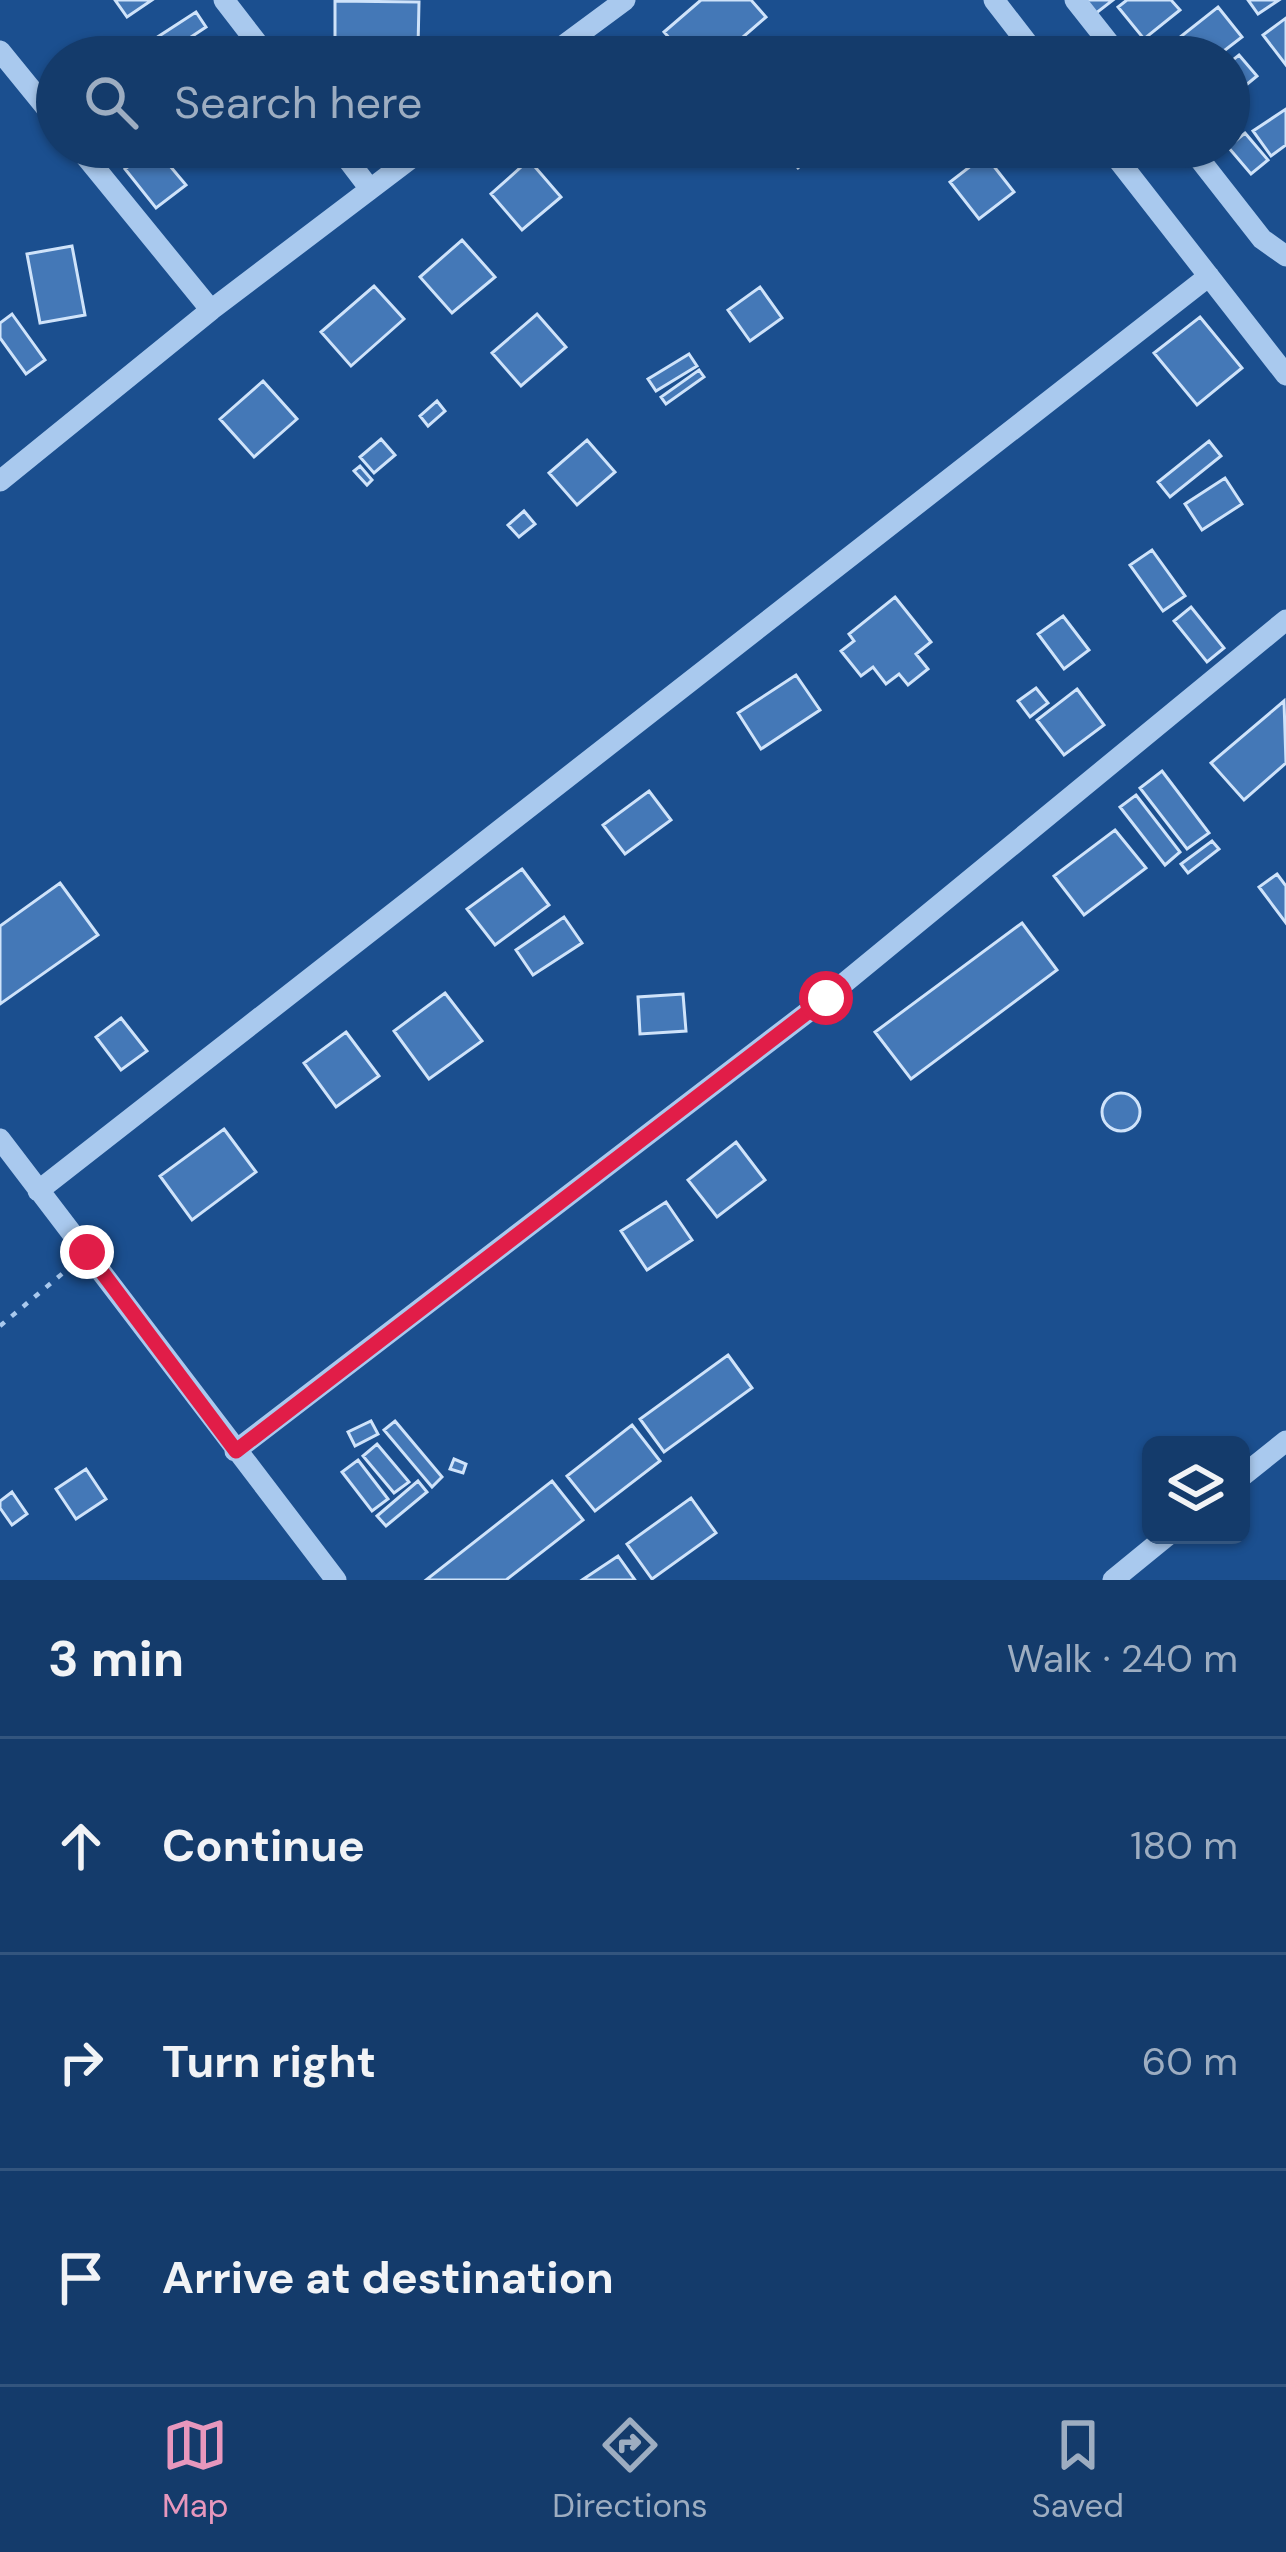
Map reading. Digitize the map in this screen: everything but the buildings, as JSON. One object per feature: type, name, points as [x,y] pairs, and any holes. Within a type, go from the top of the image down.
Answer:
[{"type":"street","points":[[224,0],[252,36]]},
{"type":"street","points":[[576,36],[625,0]]},
{"type":"street","points":[[994,0],[1022,36]]},
{"type":"street","points":[[1075,0],[1103,36]]},
{"type":"street","points":[[0,51],[36,95]]},
{"type":"street","points":[[95,168],[211,310]]},
{"type":"street","points":[[354,168],[370,189]]},
{"type":"street","points":[[0,482],[211,310],[398,168]]},
{"type":"street","points":[[1124,168],[1286,375]]},
{"type":"street","points":[[1206,168],[1262,239],[1286,256]]},
{"type":"street","points":[[38,1191],[1209,276]]},
{"type":"street","points":[[236,1451],[826,998],[1286,620]]},
{"type":"street","points":[[0,1138],[336,1580]]},
{"type":"street","points":[[1250,1470],[1286,1441]]},
{"type":"street","points":[[1113,1580],[1157,1544]]},
{"type":"path","points":[[0,1326],[87,1252]]},
{"type":"route","points":[[87,1252],[236,1451],[826,998]]}]
